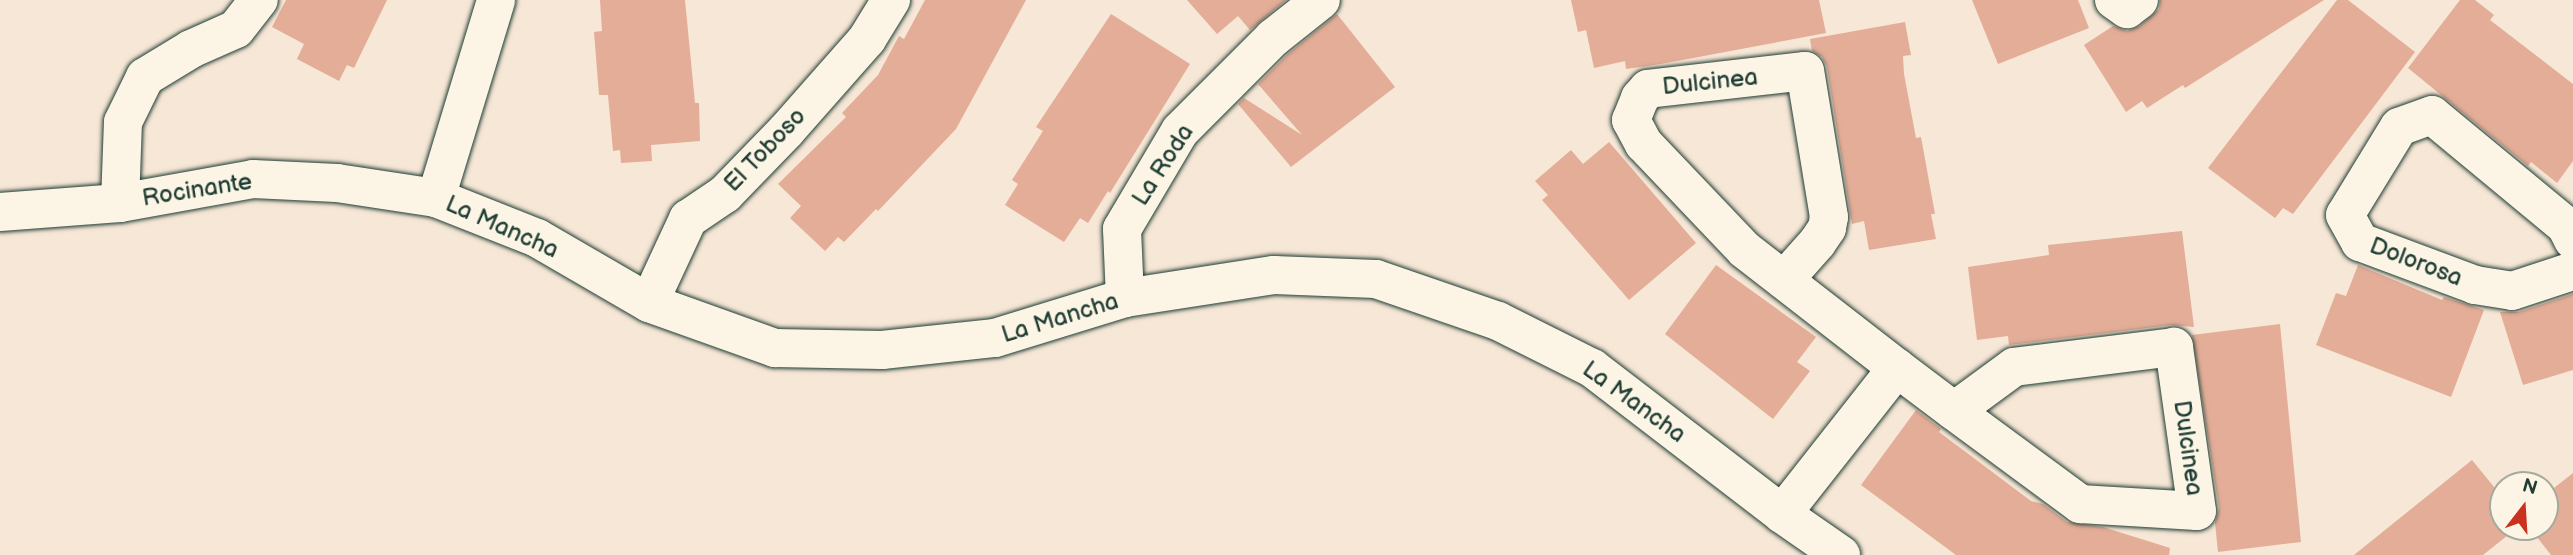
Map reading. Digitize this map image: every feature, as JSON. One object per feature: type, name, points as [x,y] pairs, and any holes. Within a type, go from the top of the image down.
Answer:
[{"type":"street","points":[[120,203],[123,122],[145,77],[191,49],[236,29],[259,0]]},
{"type":"street","name":"La Mancha","points":[[496,0],[436,198],[537,238],[649,303],[775,348],[882,350],[995,338],[1125,298],[1274,275],[1376,279],[1498,321],[1592,368],[1782,514],[1841,555]]},
{"type":"street","name":"El Toboso","points":[[649,303],[688,219],[725,194],[786,131],[867,39],[891,0]]},
{"type":"street","name":"La Roda","points":[[1125,298],[1122,229],[1180,131],[1273,38],[1321,0]]},
{"type":"street","points":[[2114,0],[2127,9],[2139,0]]},
{"type":"street","name":"Dulcinea","points":[[1784,280],[1817,243],[1827,228],[1829,217],[1805,71],[1648,89],[1640,98],[1632,120],[1636,134],[1745,250],[1897,368],[1954,411],[2080,504],[2197,511],[2174,347],[2014,367],[1954,411]]},
{"type":"street","name":"Dolorosa","points":[[2573,240],[2566,226],[2432,115],[2399,127],[2345,215],[2360,242],[2475,285],[2512,291],[2573,271]]},
{"type":"street","name":"Rocinante","points":[[0,212],[120,203],[253,179],[337,183],[436,198]]},
{"type":"street","points":[[1782,514],[1897,368]]},
{"type":"building","points":[[286,0],[387,0],[354,68],[347,65],[339,81],[297,59],[304,44],[272,27]]},
{"type":"building","points":[[600,0],[685,0],[695,103],[699,103],[700,141],[651,145],[652,161],[621,163],[620,150],[613,151],[608,95],[599,95],[594,32],[602,31]]},
{"type":"building","points":[[925,0],[1026,0],[956,129],[878,211],[876,209],[844,242],[838,237],[825,251],[790,218],[801,206],[778,184],[846,117],[842,113],[878,75],[899,36],[904,39]]},
{"type":"building","points":[[1187,0],[1286,0],[1250,30],[1238,16],[1217,34]]},
{"type":"building","points":[[1571,0],[1819,0],[1826,33],[1661,64],[1626,69],[1625,61],[1594,68],[1586,30],[1578,32]]},
{"type":"building","points":[[1972,0],[2078,0],[2089,28],[1998,64]]},
{"type":"building","points":[[2160,0],[2324,0],[2185,88],[2183,85],[2147,108],[2142,101],[2126,112],[2084,45],[2113,26],[2127,31],[2140,26],[2159,9]]},
{"type":"building","points":[[2337,0],[2348,0],[2415,52],[2293,214],[2283,208],[2275,218],[2208,168]]},
{"type":"building","points":[[2460,0],[2475,0],[2494,15],[2490,20],[2573,84],[2573,161],[2557,183],[2531,162],[2528,166],[2408,68]]},
{"type":"building","points":[[1111,14],[1190,64],[1110,193],[1108,191],[1088,223],[1080,218],[1064,242],[1005,205],[1018,184],[1012,180],[1043,131],[1036,127]]},
{"type":"building","points":[[1337,14],[1395,87],[1291,167],[1238,104],[1244,98],[1302,135],[1258,84],[1288,54]]},
{"type":"building","points":[[1905,22],[1911,55],[1903,56],[1904,74],[1916,138],[1921,137],[1935,214],[1931,214],[1936,239],[1869,250],[1864,221],[1852,224],[1827,67],[1822,57],[1812,51],[1810,39]]},
{"type":"building","points":[[1609,142],[1696,243],[1629,300],[1542,200],[1548,195],[1535,181],[1571,150],[1583,164]]},
{"type":"building","points":[[2182,231],[2194,327],[2171,325],[2009,345],[2008,336],[1977,340],[1968,267],[2049,255],[2048,245]]},
{"type":"building","points":[[1716,265],[1816,337],[1797,362],[1810,371],[1773,419],[1665,334]]},
{"type":"building","points":[[2358,265],[2442,300],[2444,297],[2484,310],[2451,397],[2316,345],[2336,293],[2346,296]]},
{"type":"building","points":[[2573,294],[2573,370],[2523,385],[2500,312],[2519,312]]},
{"type":"building","points":[[2280,324],[2301,542],[2218,552],[2215,523],[2219,508],[2192,335]]},
{"type":"building","points":[[1916,410],[1941,429],[1939,432],[2031,501],[2043,504],[2067,522],[2103,527],[2170,548],[2169,555],[1956,555],[1861,485]]},
{"type":"building","points":[[2472,460],[2489,481],[2489,541],[2500,541],[2483,555],[2354,555]]},
{"type":"building","points":[[2573,473],[2573,555],[2551,555],[2540,541],[2559,541],[2559,484]]}]
